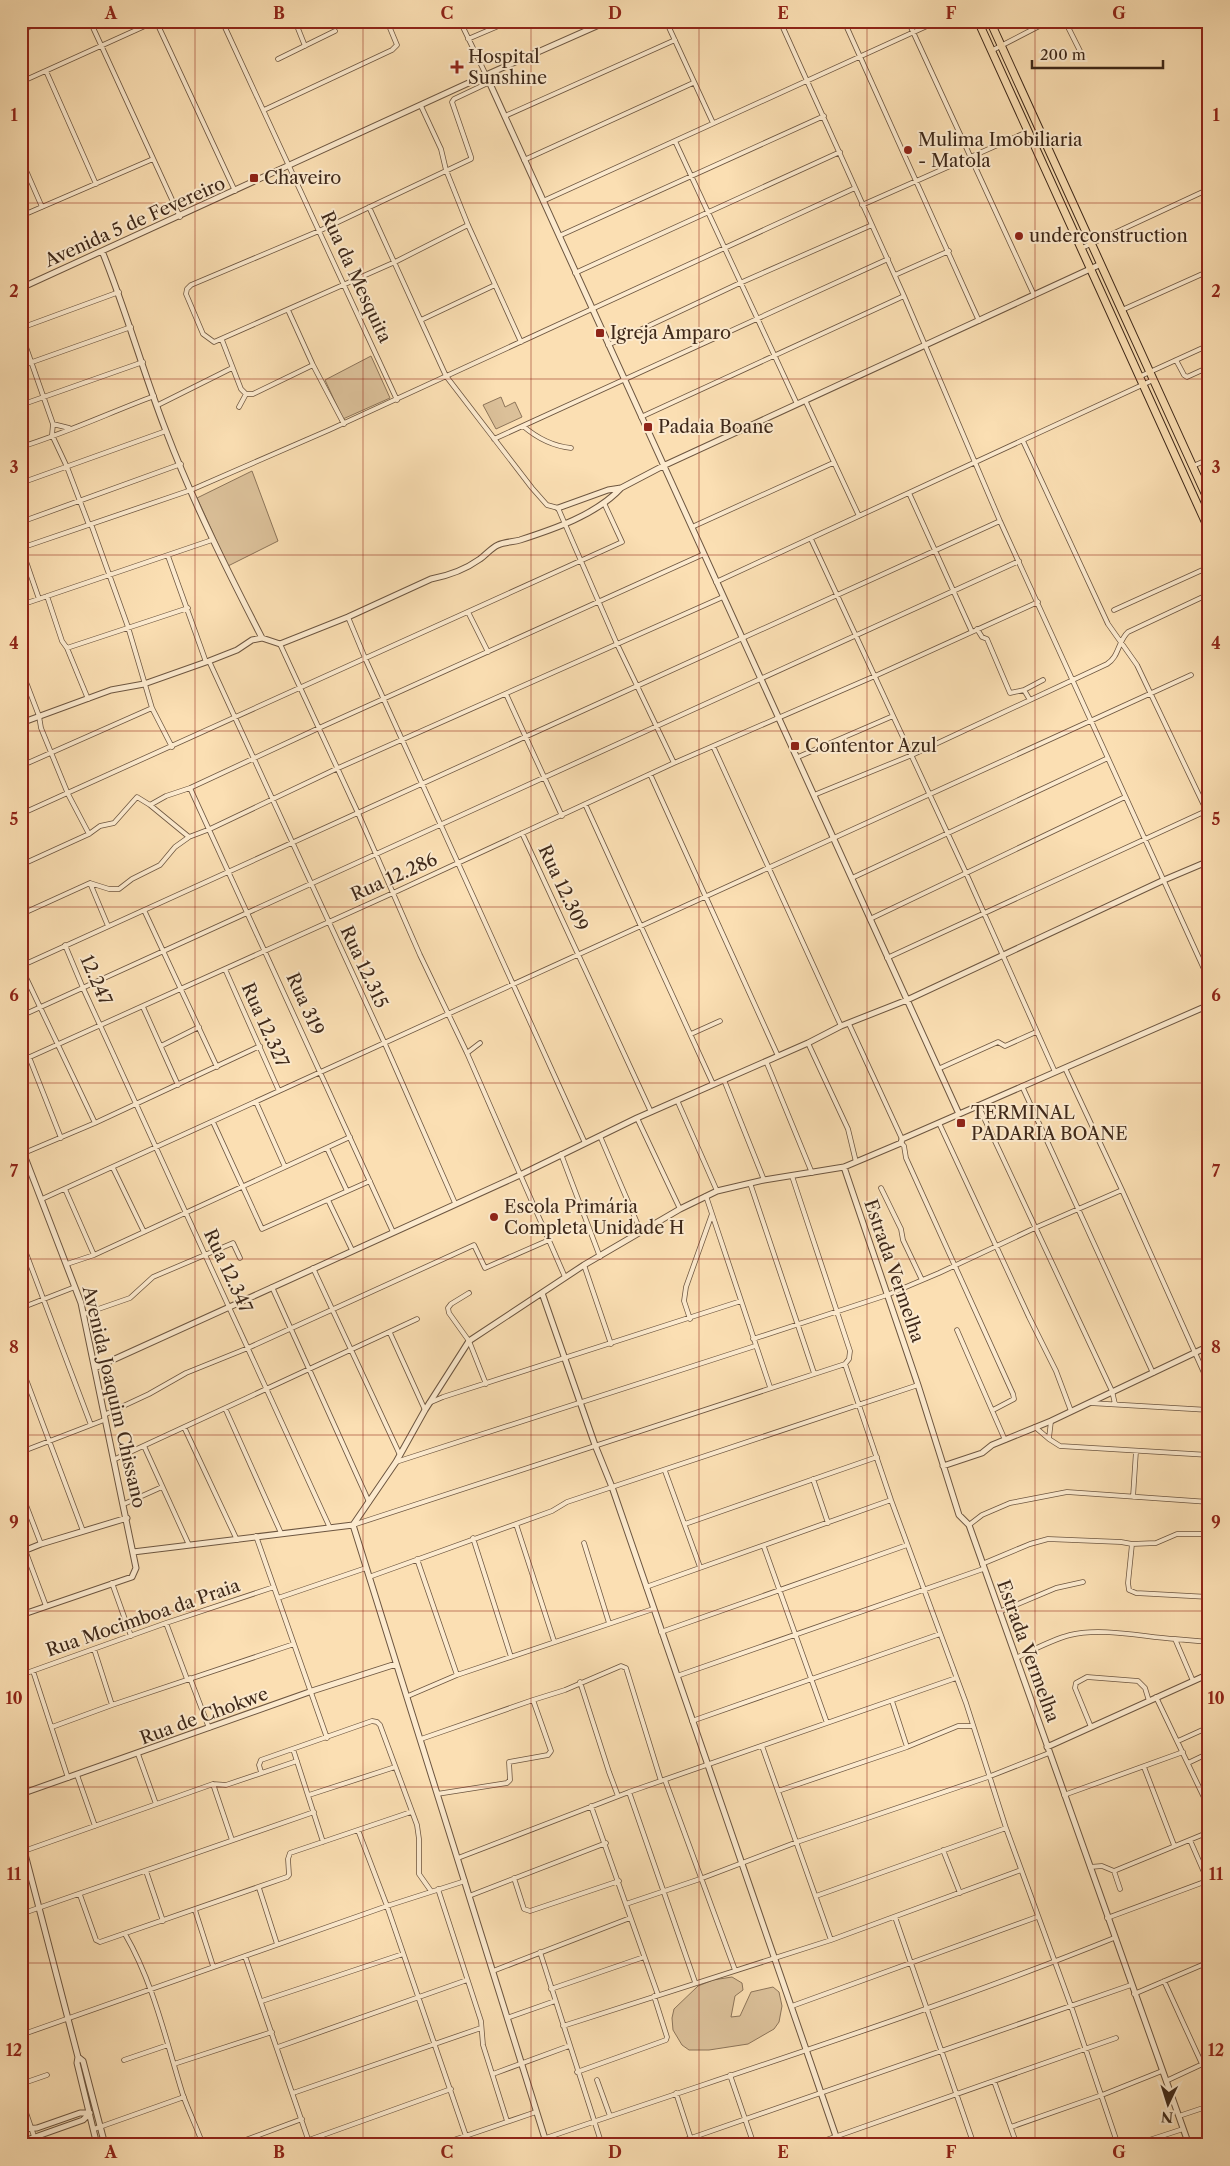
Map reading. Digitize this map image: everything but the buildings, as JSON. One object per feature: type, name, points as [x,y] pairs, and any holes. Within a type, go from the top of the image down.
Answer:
[{"type":"highway","points":[[978,21],[1027,132],[1141,376],[1209,530]]},
{"type":"highway","points":[[990,21],[1209,502]]},
{"type":"street","points":[[21,32],[39,21]]},
{"type":"street","points":[[90,21],[180,216]]},
{"type":"street","points":[[21,82],[156,21],[235,191]]},
{"type":"street","points":[[223,23],[230,21]]},
{"type":"street","points":[[258,21],[262,26],[273,21]]},
{"type":"street","points":[[294,21],[305,46]]},
{"type":"street","points":[[264,110],[392,50],[397,45],[387,21]]},
{"type":"street","points":[[460,21],[490,82],[722,597],[798,757],[959,1114]]},
{"type":"street","points":[[468,39],[510,21]]},
{"type":"street","points":[[486,75],[608,21]]},
{"type":"street","points":[[666,21],[713,123]]},
{"type":"street","points":[[780,21],[888,259],[1000,521],[1209,980]]},
{"type":"street","points":[[844,21],[979,320]]},
{"type":"street","points":[[908,21],[1034,296]]},
{"type":"street","points":[[543,201],[938,21]]},
{"type":"street","points":[[991,51],[1049,21]]},
{"type":"street","points":[[1065,21],[1081,52]]},
{"type":"street","name":"Rua da Mesquita","points":[[223,23],[397,400]]},
{"type":"street","points":[[278,59],[335,31]]},
{"type":"street","points":[[505,116],[675,40]]},
{"type":"street","points":[[46,71],[96,184]]},
{"type":"street","name":"Avenida 5 de Fevereiro","points":[[21,288],[486,75]]},
{"type":"street","points":[[468,225],[395,262],[214,342],[203,334],[186,294],[187,289],[191,285],[319,230],[471,158],[452,100],[490,82]]},
{"type":"street","points":[[524,160],[693,83]]},
{"type":"street","points":[[421,106],[440,149],[446,170],[468,225],[521,342]]},
{"type":"street","points":[[559,236],[824,116]]},
{"type":"street","points":[[862,205],[1027,132]]},
{"type":"street","points":[[675,142],[797,404]]},
{"type":"street","points":[[575,272],[840,152]]},
{"type":"street","points":[[21,159],[42,207]]},
{"type":"street","points":[[21,216],[153,159]]},
{"type":"street","points":[[39,599],[21,547],[191,490],[397,400],[855,188]]},
{"type":"street","points":[[1082,248],[1209,189]]},
{"type":"street","points":[[369,207],[446,376],[547,505],[558,508],[608,490],[621,488]]},
{"type":"street","points":[[608,345],[740,283],[872,225]]},
{"type":"street","points":[[895,275],[949,251]]},
{"type":"street","points":[[102,252],[119,292],[166,430],[212,540],[262,638]]},
{"type":"street","points":[[494,438],[888,259]]},
{"type":"street","points":[[21,723],[111,690],[144,684],[207,662],[236,650],[252,640],[262,638],[280,644],[348,617],[479,560],[496,545],[518,540],[563,524],[604,503],[621,488],[663,466],[1101,264]]},
{"type":"street","points":[[1122,310],[1209,271]]},
{"type":"street","points":[[421,320],[495,285]]},
{"type":"street","points":[[21,328],[119,292]]},
{"type":"street","points":[[641,417],[904,296]]},
{"type":"street","points":[[288,310],[313,365],[344,424]]},
{"type":"street","points":[[21,366],[131,327]]},
{"type":"street","points":[[21,333],[45,397],[53,424],[51,431],[81,501],[128,627],[152,708],[172,747]]},
{"type":"street","points":[[222,340],[241,389],[246,394],[253,394],[313,365]]},
{"type":"street","points":[[1141,376],[1209,345]]},
{"type":"street","points":[[1176,360],[1184,375],[1187,376],[1209,367]]},
{"type":"street","points":[[21,405],[143,362]]},
{"type":"street","points":[[158,405],[232,368]]},
{"type":"street","points":[[716,582],[1153,380]]},
{"type":"street","points":[[239,408],[246,394]]},
{"type":"street","points":[[21,447],[54,437],[70,428],[154,396]]},
{"type":"street","points":[[805,400],[859,516]]},
{"type":"street","points":[[53,424],[70,428]]},
{"type":"street","points":[[523,426],[532,434],[550,443],[571,448]]},
{"type":"street","points":[[21,483],[166,430]]},
{"type":"street","points":[[1023,441],[1108,624],[1134,660],[1209,816]]},
{"type":"street","points":[[1193,466],[1209,459]]},
{"type":"street","points":[[692,527],[833,463]]},
{"type":"street","points":[[21,522],[181,464]]},
{"type":"street","points":[[909,493],[953,591],[974,630],[987,639],[1010,693],[1024,690],[1043,680]]},
{"type":"street","points":[[21,814],[622,542],[604,503]]},
{"type":"street","points":[[558,508],[563,524],[617,644],[674,763]]},
{"type":"street","points":[[95,1123],[21,966],[1000,521]]},
{"type":"street","points":[[811,539],[984,912],[1001,955],[1054,1072]]},
{"type":"street","points":[[21,605],[212,540]]},
{"type":"street","points":[[150,805],[166,796],[190,788],[384,698],[704,554]]},
{"type":"street","name":"Rua 12.315","points":[[168,556],[207,662],[254,758],[310,884],[385,1044],[455,1203]]},
{"type":"street","points":[[21,1016],[1019,561]]},
{"type":"street","points":[[1114,610],[1209,567]]},
{"type":"street","points":[[814,795],[912,755],[1112,662],[1121,641],[1128,632],[1150,620],[1209,594]]},
{"type":"street","points":[[47,596],[62,642],[67,648],[88,699]]},
{"type":"street","points":[[21,907],[24,914],[90,883],[109,890],[120,889],[132,879],[160,865],[175,847],[189,836],[210,829],[336,769],[722,597]]},
{"type":"street","name":"Rua 12.286","points":[[21,1061],[562,816],[674,763],[875,676],[1038,602]]},
{"type":"street","points":[[67,648],[188,608]]},
{"type":"street","points":[[468,612],[488,652]]},
{"type":"street","points":[[348,617],[364,658],[384,698],[585,1142]]},
{"type":"street","points":[[280,644],[566,1277]]},
{"type":"street","points":[[21,668],[39,716],[41,728],[68,794],[89,834]]},
{"type":"street","points":[[42,1199],[448,1017],[578,955],[1191,674]]},
{"type":"street","points":[[1024,690],[1030,700]]},
{"type":"street","points":[[506,694],[562,816]]},
{"type":"street","points":[[21,766],[152,708]]},
{"type":"street","points":[[798,757],[893,716]]},
{"type":"street","points":[[713,746],[841,1026]]},
{"type":"street","points":[[852,878],[1108,758]]},
{"type":"street","points":[[650,774],[778,1056]]},
{"type":"street","name":"Rua 319","points":[[190,788],[393,1232]]},
{"type":"street","points":[[21,865],[89,834],[100,826],[114,823],[137,797],[189,836]]},
{"type":"street","points":[[870,919],[1125,797]]},
{"type":"street","points":[[585,804],[713,1084]]},
{"type":"street","points":[[888,958],[1206,811]]},
{"type":"street","name":"Rua 12.309","points":[[522,834],[651,1112]]},
{"type":"street","points":[[95,1368],[520,1175],[585,1142],[676,1100],[766,1062],[841,1026],[907,1000],[1001,955],[1209,861]]},
{"type":"street","points":[[90,883],[108,926]]},
{"type":"street","points":[[144,910],[217,1067]]},
{"type":"street","name":"12.247","points":[[65,945],[101,1025]]},
{"type":"street","name":"Rua 12.327","points":[[225,969],[280,1091]]},
{"type":"street","points":[[353,1525],[400,1456],[429,1403],[470,1341],[584,1266],[680,1209],[717,1191],[764,1180],[844,1167],[978,1105],[1209,1005]]},
{"type":"street","points":[[143,1007],[178,1085]]},
{"type":"street","points":[[691,1034],[720,1021]]},
{"type":"street","points":[[850,1024],[902,1141],[906,1158],[1013,1394],[1014,1399],[993,1410]]},
{"type":"street","name":"Rua 12.347","points":[[101,1025],[330,1528]]},
{"type":"street","points":[[161,1046],[199,1027]]},
{"type":"street","points":[[938,1069],[998,1042],[1005,1046],[1036,1032]]},
{"type":"street","points":[[466,1053],[480,1043]]},
{"type":"street","points":[[808,1043],[848,1129],[856,1162]]},
{"type":"street","points":[[22,1152],[95,1123],[260,1046]]},
{"type":"street","points":[[29,1057],[61,1138]]},
{"type":"street","points":[[766,1062],[812,1173]]},
{"type":"street","points":[[1065,1068],[1209,1384]]},
{"type":"street","points":[[724,1080],[764,1180]]},
{"type":"street","points":[[1022,1086],[1153,1373]]},
{"type":"street","points":[[676,1100],[717,1191]]},
{"type":"street","points":[[256,1102],[285,1167]]},
{"type":"street","points":[[978,1105],[1037,1227],[1112,1391],[1115,1404]]},
{"type":"street","points":[[637,1118],[680,1209]]},
{"type":"street","points":[[213,1122],[262,1229],[370,1181]]},
{"type":"street","points":[[939,1123],[1056,1372],[1072,1411]]},
{"type":"street","points":[[600,1136],[641,1232]]},
{"type":"street","points":[[68,1264],[94,1255],[350,1137]]},
{"type":"street","points":[[327,1148],[347,1191]]},
{"type":"street","name":"Avenida Joaquim Chissano","points":[[22,1152],[68,1264],[84,1314],[113,1460],[127,1518],[135,1572],[132,1577],[112,1583]]},
{"type":"street","points":[[561,1154],[600,1257]]},
{"type":"street","name":"Estrada Vermelha","points":[[844,1167],[918,1385],[959,1515],[969,1525],[1188,2145]]},
{"type":"street","points":[[114,1168],[144,1232]]},
{"type":"street","points":[[133,1552],[353,1525],[845,1364],[849,1359],[850,1352],[792,1176]]},
{"type":"street","points":[[750,1184],[814,1373]]},
{"type":"street","points":[[881,1188],[901,1228],[903,1240],[922,1280]]},
{"type":"street","points":[[65,1189],[94,1255]]},
{"type":"street","points":[[753,1339],[887,1295],[1122,1190]]},
{"type":"street","points":[[706,1196],[770,1387]]},
{"type":"street","points":[[328,1200],[352,1250]]},
{"type":"street","points":[[690,1319],[684,1301],[686,1287],[712,1214]]},
{"type":"street","points":[[21,1240],[91,1425]]},
{"type":"street","points":[[21,1452],[91,1425],[186,1373],[291,1329],[474,1245],[484,1268],[548,1240]]},
{"type":"street","points":[[84,1314],[130,1298],[153,1278],[233,1243],[240,1258]]},
{"type":"street","points":[[584,1266],[611,1344]]},
{"type":"street","points":[[312,1268],[400,1456]]},
{"type":"street","points":[[21,1308],[75,1287]]},
{"type":"street","points":[[272,1287],[369,1502]]},
{"type":"street","points":[[469,1293],[451,1304],[448,1308],[449,1313],[470,1341],[486,1384]]},
{"type":"street","points":[[542,1293],[612,1488],[839,2145]]},
{"type":"street","points":[[429,1403],[741,1302]]},
{"type":"street","points":[[113,1460],[416,1319]]},
{"type":"street","points":[[957,1330],[1005,1440]]},
{"type":"street","points":[[390,1332],[425,1410]]},
{"type":"street","points":[[396,1462],[755,1346]]},
{"type":"street","points":[[943,1466],[982,1453],[992,1445],[1072,1411],[1209,1346]]},
{"type":"street","points":[[845,1364],[891,1500],[973,1726],[988,1776],[1037,1917],[1102,2095],[1117,2143],[1105,2145]]},
{"type":"street","points":[[21,1366],[83,1531]]},
{"type":"street","points":[[368,1577],[552,1511],[568,1502],[918,1385]]},
{"type":"street","points":[[1088,1403],[1209,1410]]},
{"type":"street","points":[[225,1408],[282,1533]]},
{"type":"street","points":[[1049,1439],[1051,1420]]},
{"type":"street","points":[[184,1427],[237,1540]]},
{"type":"street","points":[[1036,1427],[1049,1439],[1066,1446],[1209,1455]]},
{"type":"street","points":[[144,1446],[189,1545]]},
{"type":"street","points":[[1133,1497],[1136,1451]]},
{"type":"street","points":[[685,1524],[877,1457]]},
{"type":"street","points":[[665,1471],[700,1567]]},
{"type":"street","points":[[813,1479],[828,1523]]},
{"type":"street","points":[[124,1504],[162,1487]]},
{"type":"street","points":[[21,1492],[41,1544]]},
{"type":"street","points":[[969,1525],[982,1515],[1010,1503],[1067,1492],[1209,1502]]},
{"type":"street","points":[[646,1587],[891,1500]]},
{"type":"street","points":[[46,1606],[23,1551],[127,1518]]},
{"type":"street","points":[[516,1524],[554,1641]]},
{"type":"street","points":[[353,1525],[368,1577],[408,1696],[521,2065],[548,2145]]},
{"type":"street","points":[[677,1676],[924,1589],[983,1566],[1030,1544],[1048,1540],[1085,1540],[1132,1544],[1156,1543],[1177,1534],[1202,1534],[1209,1530]]},
{"type":"street","points":[[1202,1534],[1209,1540]]},
{"type":"street","points":[[256,1536],[327,1738]]},
{"type":"street","points":[[473,1538],[511,1657]]},
{"type":"street","points":[[584,1543],[609,1623]]},
{"type":"street","points":[[1132,1544],[1129,1590],[1136,1594],[1209,1597]]},
{"type":"street","points":[[661,1632],[907,1545]]},
{"type":"street","points":[[764,1546],[828,1723]]},
{"type":"street","points":[[417,1559],[458,1675]]},
{"type":"street","points":[[278,1598],[366,1568]]},
{"type":"street","points":[[999,1612],[1056,1588],[1083,1582]]},
{"type":"street","points":[[21,1615],[112,1583],[131,1636]]},
{"type":"street","name":"Rua Mocimboa da Praia","points":[[21,1675],[274,1587]]},
{"type":"street","points":[[408,1696],[458,1675],[653,1609]]},
{"type":"street","points":[[166,1623],[209,1728]]},
{"type":"street","points":[[1016,1658],[1057,1639],[1084,1633],[1112,1633],[1209,1642]]},
{"type":"street","points":[[692,1721],[940,1634]]},
{"type":"street","points":[[1175,1639],[1193,1681]]},
{"type":"street","points":[[52,1728],[112,1705],[294,1644]]},
{"type":"street","points":[[94,1649],[112,1705]]},
{"type":"street","name":"Rua de Chokwe","points":[[21,1794],[69,1779],[209,1728],[396,1664]]},
{"type":"street","points":[[421,1739],[565,1690],[621,1666],[626,1668],[663,1781],[735,1970]]},
{"type":"street","points":[[33,1671],[69,1779]]},
{"type":"street","points":[[1047,1746],[1209,1674]]},
{"type":"street","points":[[458,1858],[629,1792],[956,1678]]},
{"type":"street","points":[[1092,1727],[1075,1688],[1080,1680],[1087,1678],[1138,1681],[1145,1688],[1149,1701]]},
{"type":"street","points":[[580,1682],[606,1766],[618,1796]]},
{"type":"street","points":[[1156,1697],[1208,1805]]},
{"type":"street","points":[[437,1794],[507,1783],[510,1780],[509,1762],[550,1754],[551,1751],[533,1700]]},
{"type":"street","points":[[892,1701],[907,1747]]},
{"type":"street","points":[[261,1772],[259,1765],[261,1760],[372,1721],[377,1722],[380,1725],[417,1825],[419,1874],[431,1891]]},
{"type":"street","points":[[778,1791],[907,1747],[958,1726],[973,1726]]},
{"type":"street","points":[[1178,1741],[1209,1728]]},
{"type":"street","points":[[762,1746],[831,1940]]},
{"type":"street","points":[[293,1749],[323,1842]]},
{"type":"street","points":[[1064,1795],[1182,1752]]},
{"type":"street","points":[[626,1904],[1049,1753]]},
{"type":"street","points":[[1188,1763],[1209,1753]]},
{"type":"street","points":[[138,1754],[156,1804]]},
{"type":"street","points":[[24,1852],[213,1784],[226,1785],[297,1761]]},
{"type":"street","points":[[309,1795],[395,1767]]},
{"type":"street","points":[[1144,1767],[1174,1846]]},
{"type":"street","points":[[77,1776],[95,1826]]},
{"type":"street","points":[[213,1784],[232,1840]]},
{"type":"street","points":[[629,1792],[695,1982]]},
{"type":"street","points":[[578,2072],[666,2040],[667,2037],[656,1996],[619,1881],[591,1806]]},
{"type":"street","points":[[21,1914],[314,1812]]},
{"type":"street","points":[[80,1895],[98,1942],[259,1888],[289,1875],[288,1856],[290,1853],[411,1812]]},
{"type":"street","points":[[816,1896],[1006,1828]]},
{"type":"street","points":[[358,1830],[387,1906],[466,2136]]},
{"type":"street","points":[[1090,1867],[1102,1866],[1114,1871],[1209,1832]]},
{"type":"street","points":[[21,1839],[69,2018],[78,2058],[77,2063],[97,2145],[105,2144],[83,2061],[78,2058]]},
{"type":"street","points":[[1107,1918],[1204,1882],[1206,1877],[1190,1840]]},
{"type":"street","points":[[469,1896],[606,1844]]},
{"type":"street","points":[[943,1850],[960,1893]]},
{"type":"street","points":[[563,2026],[695,1982],[831,1940],[1021,1870]]},
{"type":"street","points":[[146,1871],[163,1921]]},
{"type":"street","points":[[1114,1871],[1120,1889]]},
{"type":"street","points":[[514,1878],[524,1909],[530,1911],[619,1881]]},
{"type":"street","points":[[21,2035],[150,1988],[465,1881]]},
{"type":"street","points":[[259,1888],[277,1944]]},
{"type":"street","points":[[438,1889],[482,2028],[483,2045],[507,2121]]},
{"type":"street","points":[[195,1910],[214,1966]]},
{"type":"street","points":[[895,1917],[973,2143],[959,2145]]},
{"type":"street","points":[[792,2006],[1037,1917]]},
{"type":"street","points":[[493,1971],[630,1918]]},
{"type":"street","points":[[125,1934],[133,1945],[150,1988],[184,2097],[204,2145]]},
{"type":"street","points":[[546,2138],[807,2050],[1054,1962],[1114,1938]]},
{"type":"street","points":[[540,1952],[602,2145]]},
{"type":"street","points":[[262,2001],[403,1954]]},
{"type":"street","points":[[245,1956],[310,2142],[451,2090]]},
{"type":"street","points":[[552,1990],[644,1958]]},
{"type":"street","points":[[1134,1994],[1208,1963]]},
{"type":"street","points":[[278,2047],[467,1980]]},
{"type":"street","points":[[1164,1981],[1202,2064]]},
{"type":"street","points":[[671,2145],[1131,1985]]},
{"type":"street","points":[[507,2018],[555,2001]]},
{"type":"street","points":[[293,2093],[435,2042],[482,2028]]},
{"type":"street","points":[[174,2064],[272,2032]]},
{"type":"street","points":[[812,2145],[1116,2038]]},
{"type":"street","points":[[124,2060],[168,2045]]},
{"type":"street","points":[[493,2074],[569,2046]]},
{"type":"street","points":[[1166,2081],[1209,2061]]},
{"type":"street","points":[[1011,2127],[1102,2095],[1162,2071]]},
{"type":"street","points":[[21,2084],[47,2075]]},
{"type":"street","points":[[730,2075],[754,2145]]},
{"type":"street","points":[[597,2080],[610,2116]]},
{"type":"street","points":[[994,2081],[1017,2145]]},
{"type":"street","points":[[84,2090],[90,2089]]},
{"type":"street","points":[[676,2093],[693,2145]]},
{"type":"street","points":[[94,2129],[184,2097]]},
{"type":"street","points":[[21,2098],[37,2145]]},
{"type":"street","points":[[1179,2116],[1209,2106]]},
{"type":"street","points":[[21,2142],[83,2120],[96,2111]]},
{"type":"street","points":[[438,2145],[536,2112]]},
{"type":"street","points":[[21,2129],[31,2129],[80,2113],[90,2114]]},
{"type":"street","points":[[232,2145],[302,2119]]},
{"type":"street","points":[[1134,2145],[1183,2129]]},
{"type":"shaded area","points":[[371,356],[390,398],[343,419],[325,380]]},
{"type":"shaded area","points":[[501,397],[505,407],[515,402],[522,417],[496,429],[483,405]]},
{"type":"shaded area","points":[[252,471],[278,541],[228,566],[197,498]]},
{"type":"shaded area","points":[[732,1977],[742,1983],[743,1990],[735,1996],[731,2017],[740,2016],[751,1992],[773,1987],[779,1992],[782,2006],[779,2022],[774,2029],[748,2044],[709,2050],[689,2050],[682,2045],[673,2030],[672,2018],[674,2009],[698,1986],[713,1980]]},
{"type":"place","name":"Hospital Sunshine","points":[[457,67]]},
{"type":"place","name":"Mulima Imobiliaria - Matola","points":[[908,150]]},
{"type":"place","name":"Chaveiro","points":[[254,178]]},
{"type":"place","name":"underconstruction","points":[[1019,236]]},
{"type":"place","name":"Igreja Amparo","points":[[600,333]]},
{"type":"place","name":"Padaia Boane","points":[[648,427]]},
{"type":"place","name":"Contentor Azul","points":[[795,746]]},
{"type":"place","name":"TERMINAL PADARIA BOANE","points":[[961,1123]]},
{"type":"place","name":"Escola Primária Completa Unidade H","points":[[494,1217]]}]
